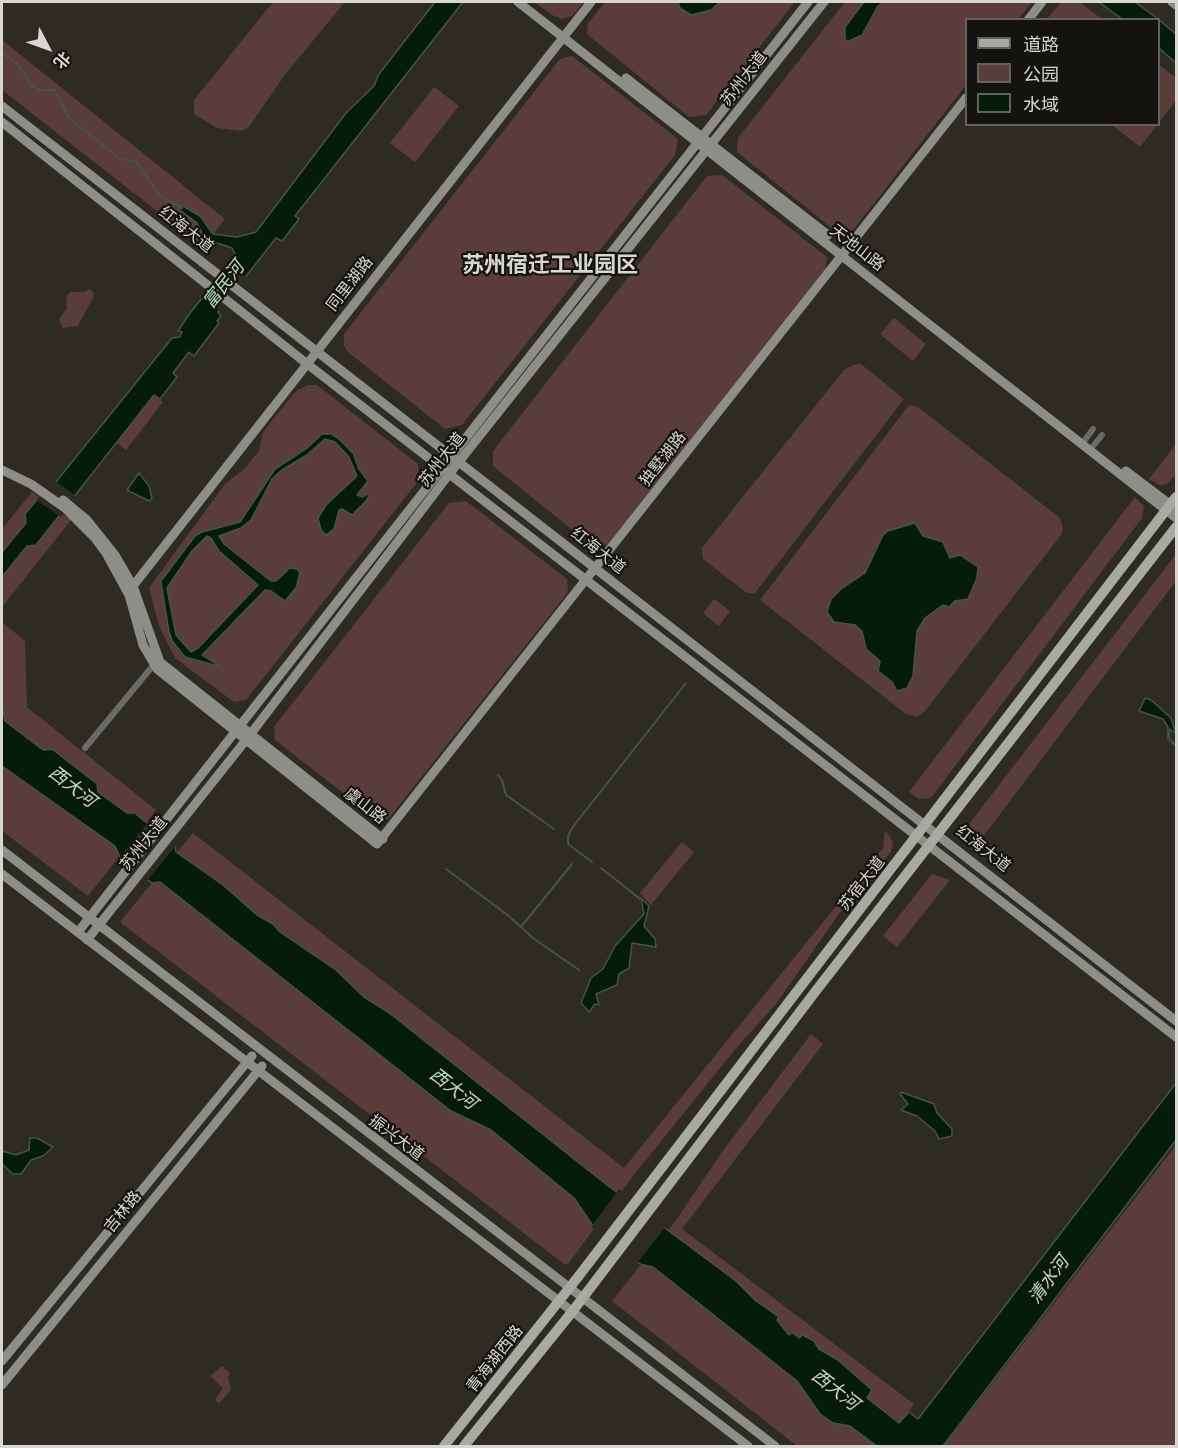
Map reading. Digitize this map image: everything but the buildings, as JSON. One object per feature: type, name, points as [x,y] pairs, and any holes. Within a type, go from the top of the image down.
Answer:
[{"type":"main road","name":"苏宿大道","points":[[568,1289],[1173,505]]},
{"type":"main road","name":"苏宿大道","points":[[582,1299],[1176,527]]},
{"type":"main road","name":"青海湖西路","points":[[444,1446],[568,1289]]},
{"type":"main road","name":"青海湖西路","points":[[464,1446],[582,1299]]},
{"type":"street","name":"天池山路","points":[[518,2],[565,34]]},
{"type":"street","name":"天池山路","points":[[527,2],[1083,442],[1173,505],[1176,518]]},
{"type":"street","name":"同里湖路","points":[[133,586],[591,2]]},
{"type":"street","name":"苏州大道","points":[[78,932],[239,730],[450,454],[808,2]]},
{"type":"street","name":"苏州大道","points":[[87,940],[248,737],[459,461],[824,2]]},
{"type":"street","points":[[1030,18],[1042,2]]},
{"type":"street","points":[[1172,2],[1176,5]]},
{"type":"street","name":"独墅湖路","points":[[383,839],[965,99]]},
{"type":"street","name":"红海大道","points":[[2,106],[927,824],[1176,1021]]},
{"type":"street","name":"红海大道","points":[[2,122],[306,363],[1176,1037]]},
{"type":"street","points":[[1083,442],[1093,429]]},
{"type":"street","points":[[1092,448],[1102,435]]},
{"type":"street","name":"虞山路","points":[[2,465],[67,506],[104,539],[133,586],[156,662]]},
{"type":"street","name":"虞山路","points":[[2,470],[32,482]]},
{"type":"street","name":"虞山路","points":[[67,506],[95,538],[116,570],[129,596],[143,645],[156,662],[239,730],[383,839]]},
{"type":"street","points":[[85,748],[156,662]]},
{"type":"street","name":"振兴大道","points":[[2,850],[268,1059],[774,1446]]},
{"type":"street","name":"振兴大道","points":[[2,874],[748,1446]]},
{"type":"street","name":"吉林路","points":[[2,1361],[258,1050]]},
{"type":"street","name":"吉林路","points":[[2,1385],[268,1059]]},
{"type":"green space","points":[[273,2],[345,2],[287,72],[248,128],[241,131],[217,128],[194,114],[194,100]]},
{"type":"green space","points":[[534,2],[584,2],[572,16],[562,19]]},
{"type":"green space","points":[[605,2],[795,2],[706,115],[689,117],[587,34],[588,23]]},
{"type":"green space","points":[[845,2],[1032,2],[1019,18],[965,18],[965,86],[850,234],[839,234],[737,152],[738,138]]},
{"type":"green space","points":[[1061,2],[1079,2],[1101,18],[1048,18]]},
{"type":"green space","points":[[2,40],[225,219],[203,247],[2,90]]},
{"type":"green space","points":[[572,56],[678,139],[675,155],[462,425],[445,429],[348,352],[344,346],[344,334],[560,59]]},
{"type":"green space","points":[[1160,66],[1176,78],[1176,100],[1160,122]]},
{"type":"green space","points":[[434,87],[459,106],[415,162],[390,143]]},
{"type":"green space","points":[[1113,126],[1156,126],[1140,147]]},
{"type":"green space","points":[[722,175],[827,257],[825,269],[608,544],[595,548],[493,466],[493,451],[707,176]]},
{"type":"green space","points":[[90,289],[94,294],[93,298],[78,326],[63,328],[59,319],[67,308],[66,298],[70,292],[85,292]]},
{"type":"green space","points":[[894,318],[926,344],[913,361],[880,334]]},
{"type":"green space","points":[[861,364],[904,399],[755,593],[747,593],[703,559],[702,548],[844,370]]},
{"type":"green space","points":[[308,385],[317,385],[418,464],[419,480],[246,700],[234,702],[175,658],[159,626],[149,588],[225,484],[243,470],[259,451],[263,432],[296,391]]},
{"type":"green space","points":[[154,395],[163,402],[126,450],[116,442]]},
{"type":"green space","points":[[909,405],[918,407],[1060,518],[1063,528],[1061,535],[925,711],[917,717],[906,714],[760,600]]},
{"type":"green space","points":[[1176,444],[1176,475],[1167,484],[1159,485],[1149,479]]},
{"type":"green space","points":[[32,492],[71,520],[2,607],[2,529]]},
{"type":"green space","points":[[1135,497],[1144,506],[1142,518],[934,794],[930,798],[919,799],[909,792]]},
{"type":"green space","points":[[466,501],[567,579],[568,592],[389,818],[379,821],[275,740],[274,727],[449,503]]},
{"type":"green space","points":[[1176,554],[1176,581],[976,846],[969,835],[970,823]]},
{"type":"green space","points":[[714,599],[730,611],[719,626],[703,613]]},
{"type":"green space","points":[[2,622],[25,641],[27,707],[156,810],[88,896],[2,831]]},
{"type":"green space","points":[[885,830],[893,842],[891,852],[843,908],[776,1004],[737,1047],[633,1176],[568,1264],[564,1264],[120,922],[193,833],[624,1168],[883,848]]},
{"type":"green space","points":[[682,842],[694,852],[651,905],[640,893]]},
{"type":"green space","points":[[932,874],[950,880],[897,947],[883,936]]},
{"type":"green space","points":[[811,1034],[823,1044],[682,1229],[914,1404],[901,1423],[894,1418],[874,1445],[877,1446],[797,1446],[612,1301],[674,1223],[722,1152]]},
{"type":"green space","points":[[1176,1145],[1176,1446],[944,1446]]},
{"type":"green space","points":[[222,1366],[230,1373],[228,1378],[231,1390],[219,1403],[215,1400],[223,1388],[210,1376]]},
{"type":"water","name":"富民河","points":[[435,2],[463,2],[295,216],[299,219],[282,241],[276,238],[218,312],[221,316],[217,321],[219,323],[194,356],[189,352],[173,373],[177,377],[160,399],[154,395],[36,545],[27,546],[2,577],[2,552],[26,523],[25,514],[40,496],[43,498],[172,338],[180,337],[182,332],[178,331],[190,313],[236,256],[232,248],[205,239],[197,223],[180,210],[181,205],[200,216],[213,234],[237,237],[256,232],[346,113],[374,86],[379,74]]},
{"type":"water","points":[[678,2],[720,2],[711,10],[691,15],[680,8]]},
{"type":"water","points":[[864,2],[884,2],[878,6],[862,35],[849,41],[845,40],[845,27]]},
{"type":"water","points":[[1099,2],[1135,2],[1157,18],[1121,18]]},
{"type":"water","points":[[1160,21],[1176,34],[1176,63],[1160,49]]},
{"type":"water","points":[[322,434],[331,434],[338,438],[353,453],[359,469],[368,481],[357,495],[363,497],[367,494],[369,496],[352,515],[342,509],[339,510],[334,529],[326,535],[321,530],[318,518],[326,505],[357,476],[349,457],[335,442],[325,439],[307,455],[282,470],[272,479],[251,520],[241,528],[219,536],[224,544],[271,581],[276,581],[290,568],[297,569],[300,573],[296,588],[285,601],[271,591],[265,590],[202,655],[222,667],[185,657],[173,642],[169,632],[161,581],[195,536],[240,522],[275,469],[307,448]],"holes":[[[207,536],[211,538],[219,551],[258,585],[198,648],[191,652],[176,635],[167,588],[192,551]]]},
{"type":"water","points":[[139,473],[149,486],[152,498],[149,501],[127,490]]},
{"type":"water","points":[[915,523],[923,536],[943,542],[950,558],[960,555],[978,567],[977,578],[968,599],[955,601],[949,607],[943,605],[925,618],[917,631],[913,676],[907,688],[897,691],[892,682],[878,671],[880,661],[866,649],[862,631],[855,625],[834,622],[827,612],[831,599],[841,589],[865,573],[883,535],[888,531]]},
{"type":"water","points":[[1145,698],[1151,700],[1171,718],[1176,734],[1170,729],[1169,737],[1176,746],[1168,740],[1168,727],[1163,719],[1139,711]]},
{"type":"water","points":[[2,704],[5,721],[44,750],[52,749],[97,784],[98,792],[127,813],[135,813],[175,847],[176,852],[223,885],[280,932],[336,970],[364,997],[388,1012],[607,1185],[736,1281],[756,1301],[779,1317],[777,1320],[789,1335],[792,1332],[799,1338],[803,1335],[814,1341],[819,1349],[838,1360],[872,1390],[867,1398],[899,1423],[909,1412],[918,1419],[1176,1083],[1176,1140],[943,1446],[877,1446],[850,1426],[833,1423],[820,1414],[797,1381],[653,1267],[640,1264],[595,1229],[574,1198],[491,1130],[451,1111],[160,882],[152,883],[121,859],[115,846],[2,766]]},
{"type":"water","points":[[641,898],[649,906],[644,926],[655,939],[656,947],[632,943],[629,968],[619,974],[617,985],[596,994],[599,1005],[595,1004],[589,1012],[581,1003],[591,978],[603,969],[615,946],[644,914]]},
{"type":"water","points":[[901,1092],[934,1104],[937,1113],[952,1129],[952,1136],[939,1139],[935,1131],[917,1116],[901,1110],[908,1104],[900,1094]]},
{"type":"water","points":[[30,1138],[37,1138],[53,1147],[43,1156],[31,1160],[21,1174],[13,1174],[2,1164],[2,1151],[16,1155],[29,1150]]},
{"type":"pier","points":[[226,263],[248,279],[222,312],[199,295]]},
{"type":"pier","points":[[54,480],[77,497],[61,517],[36,500]]},
{"type":"pier","points":[[149,821],[177,844],[146,882],[118,859]]},
{"type":"pier","points":[[619,1189],[666,1226],[636,1265],[591,1227]]},
{"type":"waterway","points":[[2,53],[18,65],[32,86],[40,90],[54,90],[69,118],[119,158],[136,162],[161,197],[182,208]]},
{"type":"waterway","points":[[592,862],[568,844],[568,836],[572,828],[686,683]]},
{"type":"waterway","points":[[498,775],[502,780],[506,795],[554,829]]},
{"type":"waterway","points":[[521,927],[572,864]]},
{"type":"waterway","points":[[601,868],[640,899]]},
{"type":"waterway","points":[[446,869],[510,917],[534,939],[579,970]]},
{"type":"district","name":"苏州宿迁工业园区","points":[[550,266]]},
{"type":"water label","name":"西大河","points":[[72,787]]},
{"type":"water label","name":"西大河","points":[[453,1089]]},
{"type":"water label","name":"清水河","points":[[1049,1280]]},
{"type":"water label","name":"西大河","points":[[835,1390]]}]
